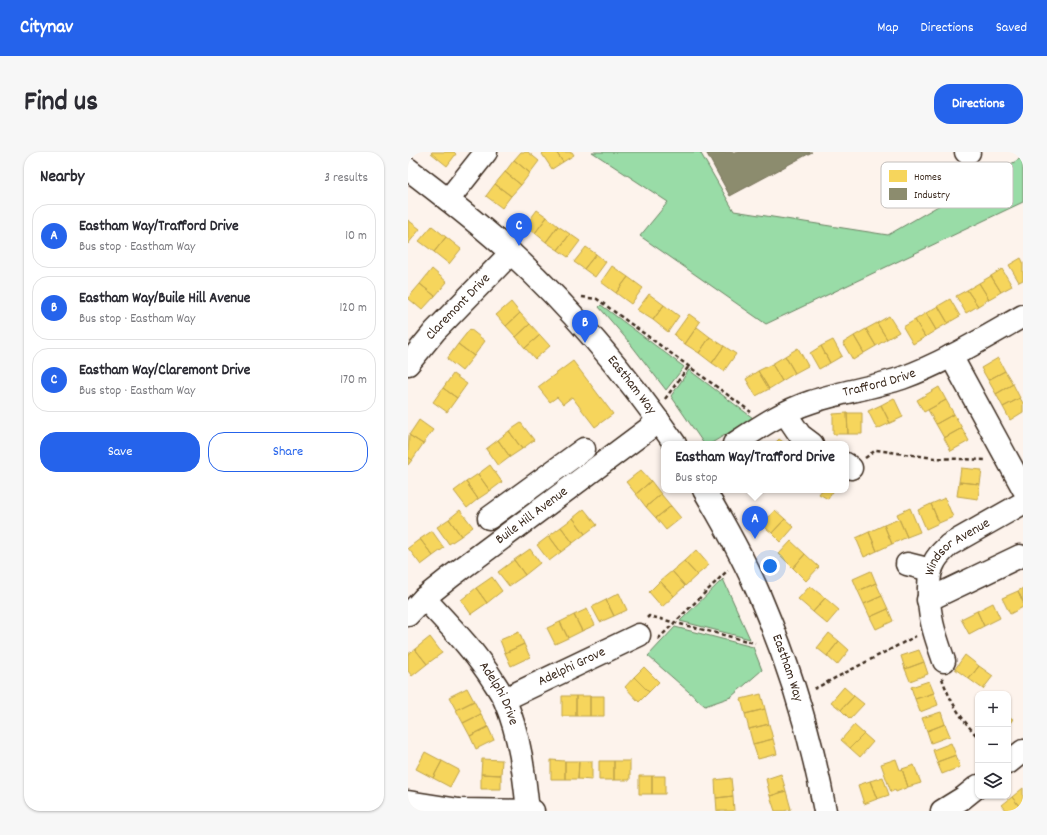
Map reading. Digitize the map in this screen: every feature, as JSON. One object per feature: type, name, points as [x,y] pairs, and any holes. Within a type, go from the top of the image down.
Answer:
[{"type":"street","points":[[448,200],[486,152]]},
{"type":"street","name":"Eastham Way","points":[[408,169],[448,200],[511,253],[553,295],[604,349],[673,441]]},
{"type":"street","name":"Claremont Drive","points":[[408,364],[434,331],[511,253]]},
{"type":"street","name":"Trafford Drive","points":[[739,441],[766,423],[809,402],[902,378],[952,356],[1023,316]]},
{"type":"street","points":[[952,356],[1023,488]]},
{"type":"street","points":[[785,413],[800,435],[808,441]]},
{"type":"street","name":"Buile Hill Avenue","points":[[408,615],[424,598],[549,503],[656,417]]},
{"type":"street","points":[[489,518],[584,449]]},
{"type":"street","points":[[535,484],[549,503]]},
{"type":"street","name":"Eastham Way","points":[[706,493],[742,558],[763,603],[783,656],[797,698],[817,770],[825,811]]},
{"type":"street","name":"Windsor Avenue","points":[[944,661],[932,627],[928,600],[931,570],[934,562],[940,553],[949,545],[1023,503]]},
{"type":"street","points":[[928,600],[993,560],[1020,556]]},
{"type":"street","points":[[908,564],[931,570]]},
{"type":"street","name":"Adelphi Drive","points":[[424,598],[458,635],[485,669],[505,699],[522,761],[528,811]]},
{"type":"street","name":"Adelphi Grove","points":[[505,699],[642,634]]},
{"type":"street","points":[[1011,761],[1023,751]]},
{"type":"street","points":[[942,811],[975,788]]},
{"type":"street","points":[[408,802],[459,810],[533,811]]},
{"type":"path","points":[[553,295],[597,299],[766,423]]},
{"type":"path","points":[[656,417],[689,366]]},
{"type":"path","points":[[849,466],[876,450],[934,458],[1009,461]]},
{"type":"path","points":[[742,558],[673,622],[652,645],[642,634],[649,616],[673,622],[755,642]]},
{"type":"path","points":[[797,698],[932,627]]},
{"type":"path","points":[[944,661],[938,669],[947,692],[959,714],[975,733]]},
{"type":"green space","points":[[592,152],[700,152],[734,211],[888,235],[935,208],[1010,208],[766,324],[640,236],[668,202]]},
{"type":"green space","points":[[1023,157],[1023,202],[1013,207],[1013,163]]},
{"type":"green space","points":[[601,305],[684,367],[666,390],[629,342],[599,307]]},
{"type":"green space","points":[[689,370],[753,418],[715,441],[702,441],[671,396]]},
{"type":"green space","points":[[723,579],[750,639],[680,621]]},
{"type":"green space","points":[[675,627],[753,647],[762,670],[731,697],[705,706],[648,656]]},
{"type":"building: Homes","points":[[454,152],[456,154],[447,166],[431,153]]},
{"type":"building: Homes","points":[[521,152],[528,152],[539,161],[530,173],[514,160]]},
{"type":"building: Homes","points":[[544,152],[556,152],[563,162],[552,169],[542,154]]},
{"type":"building: Homes","points":[[556,152],[572,152],[574,155],[563,162]]},
{"type":"building: Homes","points":[[514,160],[530,173],[521,185],[505,172]]},
{"type":"building: Homes","points":[[505,172],[521,185],[511,196],[495,184]]},
{"type":"building: Homes","points":[[495,184],[511,196],[502,208],[486,196]]},
{"type":"building: Homes","points":[[537,210],[547,217],[535,233],[525,226]]},
{"type":"building: Homes","points":[[547,217],[558,226],[546,242],[535,233]]},
{"type":"building: Homes","points":[[408,220],[420,229],[408,244]]},
{"type":"building: Homes","points":[[432,226],[446,237],[434,252],[419,241]]},
{"type":"building: Homes","points":[[558,226],[570,234],[558,250],[546,242]]},
{"type":"building: Homes","points":[[570,234],[580,241],[568,257],[558,250]]},
{"type":"building: Homes","points":[[446,237],[461,249],[449,264],[434,252]]},
{"type":"building: Homes","points":[[586,247],[596,254],[584,269],[574,262]]},
{"type":"building: Homes","points":[[596,254],[606,262],[595,277],[584,269]]},
{"type":"building: Homes","points":[[1021,258],[1023,262],[1023,280],[1019,282],[1009,265]]},
{"type":"building: Homes","points":[[612,266],[628,277],[616,293],[601,282]]},
{"type":"building: Homes","points":[[432,269],[447,282],[435,296],[420,284]]},
{"type":"building: Homes","points":[[1002,269],[1012,286],[1001,292],[991,276]]},
{"type":"building: Homes","points":[[991,276],[1001,292],[989,299],[979,283]]},
{"type":"building: Homes","points":[[628,277],[643,288],[631,304],[616,293]]},
{"type":"building: Homes","points":[[979,283],[989,299],[978,306],[967,290]]},
{"type":"building: Homes","points":[[420,284],[435,296],[422,310],[408,298]]},
{"type":"building: Homes","points":[[967,290],[978,306],[966,313],[956,296]]},
{"type":"building: Homes","points":[[649,294],[664,305],[653,320],[637,310]]},
{"type":"building: Homes","points":[[950,299],[960,316],[948,323],[938,306]]},
{"type":"building: Homes","points":[[511,302],[520,313],[506,326],[496,315]]},
{"type":"building: Homes","points":[[664,305],[679,316],[668,332],[653,320]]},
{"type":"building: Homes","points":[[938,306],[948,323],[936,330],[926,313]]},
{"type":"building: Homes","points":[[520,313],[530,324],[516,337],[506,326]]},
{"type":"building: Homes","points":[[926,313],[936,330],[925,337],[915,320]]},
{"type":"building: Homes","points":[[689,314],[700,322],[685,344],[674,335]]},
{"type":"building: Homes","points":[[889,316],[899,332],[887,339],[877,323]]},
{"type":"building: Homes","points":[[915,320],[925,337],[913,344],[903,327]]},
{"type":"building: Homes","points":[[877,323],[887,339],[876,346],[866,329]]},
{"type":"building: Homes","points":[[530,324],[540,335],[525,348],[516,337]]},
{"type":"building: Homes","points":[[697,327],[710,337],[699,353],[685,344]]},
{"type":"building: Homes","points":[[470,329],[485,341],[474,356],[458,344]]},
{"type":"building: Homes","points":[[866,329],[876,346],[864,353],[854,336]]},
{"type":"building: Homes","points":[[540,335],[550,346],[535,359],[525,348]]},
{"type":"building: Homes","points":[[854,336],[864,353],[853,360],[843,343]]},
{"type":"building: Homes","points":[[710,337],[724,346],[712,363],[699,353]]},
{"type":"building: Homes","points":[[833,340],[842,356],[830,363],[821,346]]},
{"type":"building: Homes","points":[[458,344],[474,356],[462,371],[447,359]]},
{"type":"building: Homes","points":[[724,346],[736,354],[724,371],[712,363]]},
{"type":"building: Homes","points":[[821,346],[830,363],[819,369],[810,353]]},
{"type":"building: Homes","points":[[798,348],[808,366],[795,373],[785,356]]},
{"type":"building: Homes","points":[[785,356],[795,373],[782,381],[772,364]]},
{"type":"building: Homes","points":[[998,358],[1005,371],[988,380],[981,368]]},
{"type":"building: Homes","points":[[573,361],[613,414],[595,427],[572,397],[563,404],[557,397],[550,402],[538,387]]},
{"type":"building: Homes","points":[[772,364],[782,381],[769,389],[758,371]]},
{"type":"building: Homes","points":[[758,371],[769,389],[756,396],[746,379]]},
{"type":"building: Homes","points":[[1005,371],[1013,384],[996,394],[988,380]]},
{"type":"building: Homes","points":[[453,374],[467,384],[457,398],[443,388]]},
{"type":"building: Homes","points":[[1013,384],[1020,398],[1003,407],[996,394]]},
{"type":"building: Homes","points":[[939,387],[946,400],[924,412],[917,400]]},
{"type":"building: Homes","points":[[443,388],[457,398],[447,412],[433,402]]},
{"type":"building: Homes","points":[[894,398],[903,417],[890,423],[881,405]]},
{"type":"building: Homes","points":[[1020,398],[1023,403],[1023,412],[1010,420],[1003,407]]},
{"type":"building: Homes","points":[[946,400],[954,414],[936,424],[928,410]]},
{"type":"building: Homes","points":[[881,405],[890,423],[877,429],[868,411]]},
{"type":"building: Homes","points":[[847,413],[848,434],[833,434],[833,414]]},
{"type":"building: Homes","points":[[847,413],[862,413],[862,434],[848,434]]},
{"type":"building: Homes","points":[[954,414],[962,428],[944,438],[936,424]]},
{"type":"building: Homes","points":[[419,420],[433,430],[423,444],[409,435]]},
{"type":"building: Homes","points":[[521,423],[534,440],[522,449],[509,431]]},
{"type":"building: Homes","points":[[962,428],[969,441],[951,451],[944,438]]},
{"type":"building: Homes","points":[[509,431],[522,449],[510,457],[498,440]]},
{"type":"building: Homes","points":[[409,435],[423,444],[412,460],[408,457]]},
{"type":"building: Homes","points":[[498,440],[510,457],[498,466],[486,449]]},
{"type":"building: Homes","points":[[408,457],[412,460],[408,465]]},
{"type":"building: Homes","points":[[490,465],[502,482],[490,491],[478,474]]},
{"type":"building: Homes","points":[[961,468],[982,470],[980,484],[959,482]]},
{"type":"building: Homes","points":[[641,470],[651,481],[636,494],[626,482]]},
{"type":"building: Homes","points":[[478,474],[490,491],[478,499],[466,482]]},
{"type":"building: Homes","points":[[651,481],[661,494],[646,507],[636,494]]},
{"type":"building: Homes","points":[[466,482],[478,499],[467,508],[454,491]]},
{"type":"building: Homes","points":[[959,482],[980,484],[978,499],[957,496]]},
{"type":"building: Homes","points":[[750,493],[760,493],[756,498]]},
{"type":"building: Homes","points":[[820,493],[832,493],[828,499],[819,494]]},
{"type":"building: Homes","points":[[661,494],[671,506],[656,518],[646,507]]},
{"type":"building: Homes","points":[[945,498],[953,517],[939,523],[931,504]]},
{"type":"building: Homes","points":[[931,504],[939,523],[926,529],[918,510]]},
{"type":"building: Homes","points":[[671,506],[681,518],[666,530],[656,518]]},
{"type":"building: Homes","points":[[910,508],[920,532],[907,537],[897,514]]},
{"type":"building: Homes","points":[[584,509],[597,525],[585,534],[573,518]]},
{"type":"building: Homes","points":[[460,510],[473,527],[461,536],[449,519]]},
{"type":"building: Homes","points":[[775,510],[785,519],[772,533],[762,525]]},
{"type":"building: Homes","points":[[573,518],[585,534],[573,543],[561,527]]},
{"type":"building: Homes","points":[[449,519],[461,536],[449,544],[437,527]]},
{"type":"building: Homes","points":[[785,519],[794,527],[781,542],[772,533]]},
{"type":"building: Homes","points":[[899,519],[907,537],[892,544],[884,525]]},
{"type":"building: Homes","points":[[884,525],[892,544],[877,551],[869,532]]},
{"type":"building: Homes","points":[[561,527],[573,543],[561,552],[549,536]]},
{"type":"building: Homes","points":[[432,531],[444,548],[433,556],[420,539]]},
{"type":"building: Homes","points":[[869,532],[877,551],[864,557],[856,538]]},
{"type":"building: Homes","points":[[549,536],[561,552],[549,561],[537,545]]},
{"type":"building: Homes","points":[[420,539],[433,556],[421,565],[408,548]]},
{"type":"building: Homes","points":[[791,541],[805,554],[793,568],[779,554]]},
{"type":"building: Homes","points":[[530,549],[540,563],[525,575],[514,560]]},
{"type":"building: Homes","points":[[696,550],[709,565],[697,575],[684,561]]},
{"type":"building: Homes","points":[[805,554],[819,567],[806,581],[793,568]]},
{"type":"building: Homes","points":[[514,560],[525,575],[509,586],[498,572]]},
{"type":"building: Homes","points":[[684,561],[697,575],[685,586],[672,571]]},
{"type":"building: Homes","points":[[672,571],[685,586],[674,596],[660,581]]},
{"type":"building: Homes","points":[[871,571],[876,583],[858,591],[853,579]]},
{"type":"building: Homes","points":[[492,577],[502,591],[487,603],[476,588]]},
{"type":"building: Homes","points":[[660,581],[674,596],[662,607],[649,592]]},
{"type":"building: Homes","points":[[876,583],[882,596],[864,604],[858,591]]},
{"type":"building: Homes","points":[[810,586],[825,598],[813,612],[798,599]]},
{"type":"building: Homes","points":[[476,588],[487,603],[471,614],[461,600]]},
{"type":"building: Homes","points":[[1023,588],[1023,602],[1018,591]]},
{"type":"building: Homes","points":[[1018,591],[1023,602],[1023,607],[1010,614],[1002,598]]},
{"type":"building: Homes","points":[[619,593],[627,610],[614,616],[606,600]]},
{"type":"building: Homes","points":[[882,596],[888,609],[870,617],[864,604]]},
{"type":"building: Homes","points":[[825,598],[839,610],[827,624],[813,612]]},
{"type":"building: Homes","points":[[606,600],[614,616],[600,622],[592,607]]},
{"type":"building: Homes","points":[[993,603],[1000,618],[984,626],[977,611]]},
{"type":"building: Homes","points":[[587,609],[595,625],[582,631],[574,615]]},
{"type":"building: Homes","points":[[888,609],[893,621],[876,629],[870,617]]},
{"type":"building: Homes","points":[[977,611],[984,626],[969,634],[961,619]]},
{"type":"building: Homes","points":[[574,615],[582,631],[568,638],[560,622]]},
{"type":"building: Homes","points":[[560,622],[568,638],[555,644],[547,628]]},
{"type":"building: Homes","points":[[519,632],[524,644],[505,653],[500,640]]},
{"type":"building: Homes","points":[[829,633],[839,641],[827,656],[817,648]]},
{"type":"building: Homes","points":[[430,637],[442,653],[427,664],[415,649]]},
{"type":"building: Homes","points":[[839,641],[849,650],[837,665],[827,656]]},
{"type":"building: Homes","points":[[524,644],[530,657],[511,666],[505,653]]},
{"type":"building: Homes","points":[[415,649],[427,664],[412,676],[408,671],[408,654]]},
{"type":"building: Homes","points":[[919,650],[924,662],[905,669],[901,656]]},
{"type":"building: Homes","points":[[965,655],[979,666],[969,679],[955,669]]},
{"type":"building: Homes","points":[[924,662],[928,674],[910,681],[905,669]]},
{"type":"building: Homes","points":[[979,666],[993,676],[983,689],[969,679]]},
{"type":"building: Homes","points":[[644,667],[659,682],[649,692],[634,677]]},
{"type":"building: Homes","points":[[634,677],[649,692],[639,702],[625,687]]},
{"type":"building: Homes","points":[[929,681],[934,693],[915,699],[911,687]]},
{"type":"building: Homes","points":[[844,687],[854,696],[841,710],[831,702]]},
{"type":"building: Homes","points":[[467,688],[474,701],[456,710],[449,697]]},
{"type":"building: Homes","points":[[934,693],[938,705],[920,712],[915,699]]},
{"type":"building: Homes","points":[[761,694],[765,709],[745,714],[741,699]]},
{"type":"building: Homes","points":[[562,696],[576,696],[576,716],[562,716]]},
{"type":"building: Homes","points":[[576,696],[590,696],[590,716],[576,716]]},
{"type":"building: Homes","points":[[590,696],[604,696],[604,716],[590,716]]},
{"type":"building: Homes","points":[[854,696],[864,704],[850,719],[841,710]]},
{"type":"building: Homes","points":[[474,701],[481,714],[463,723],[456,710]]},
{"type":"building: Homes","points":[[765,709],[769,724],[749,729],[745,714]]},
{"type":"building: Homes","points":[[941,712],[945,724],[927,731],[922,718]]},
{"type":"building: Homes","points":[[481,714],[488,727],[470,736],[463,723]]},
{"type":"building: Homes","points":[[769,724],[773,739],[753,744],[749,729]]},
{"type":"building: Homes","points":[[945,724],[950,736],[931,743],[927,731]]},
{"type":"building: Homes","points":[[854,725],[864,734],[850,748],[841,740]]},
{"type":"building: Homes","points":[[488,727],[494,740],[476,749],[470,736]]},
{"type":"building: Homes","points":[[864,734],[873,742],[860,757],[850,748]]},
{"type":"building: Homes","points":[[773,739],[777,754],[758,759],[753,744]]},
{"type":"building: Homes","points":[[951,743],[956,755],[937,762],[933,750]]},
{"type":"building: Homes","points":[[425,752],[442,761],[433,778],[416,769]]},
{"type":"building: Homes","points":[[956,755],[960,767],[942,774],[937,762]]},
{"type":"building: Homes","points":[[482,759],[502,760],[501,775],[481,774]]},
{"type":"building: Homes","points":[[896,759],[900,770],[902,769],[908,787],[896,792],[895,790],[891,792],[881,764]]},
{"type":"building: Homes","points":[[551,760],[565,761],[565,779],[551,779]]},
{"type":"building: Homes","points":[[442,761],[459,770],[450,787],[433,778]]},
{"type":"building: Homes","points":[[565,761],[579,761],[578,779],[565,779]]},
{"type":"building: Homes","points":[[579,761],[592,761],[592,780],[578,779]]},
{"type":"building: Homes","points":[[599,761],[614,761],[614,780],[599,780]]},
{"type":"building: Homes","points":[[614,761],[630,761],[630,780],[614,780]]},
{"type":"building: Homes","points":[[914,765],[921,783],[908,787],[902,769]]},
{"type":"building: Homes","points":[[481,774],[501,775],[501,789],[481,789]]},
{"type":"building: Homes","points":[[781,774],[786,791],[770,796],[766,779]]},
{"type":"building: Homes","points":[[639,776],[652,776],[652,794],[639,794]]},
{"type":"building: Homes","points":[[652,776],[665,776],[665,794],[652,794]]},
{"type":"building: Homes","points":[[883,777],[889,795],[877,799],[870,781]]},
{"type":"building: Homes","points":[[731,778],[733,796],[716,798],[715,780]]},
{"type":"building: Homes","points":[[870,781],[877,799],[864,804],[858,785]]},
{"type":"building: Homes","points":[[1023,788],[1023,811],[1012,797]]},
{"type":"building: Homes","points":[[786,791],[791,809],[775,811],[770,796]]},
{"type":"building: Homes","points":[[733,796],[734,811],[717,811],[716,798]]},
{"type":"building: Homes","points":[[1012,797],[1023,811],[1007,811],[1002,805]]},
{"type":"building: Industry","points":[[706,152],[812,152],[730,196]]},
{"type":"place","name":"Eastham Way/Claremont Drive","points":[[519,246]]},
{"type":"place","name":"Eastham Way/Buile Hill Avenue","points":[[585,343]]},
{"type":"place","name":"Eastham Way/Trafford Drive","points":[[755,539]]}]
